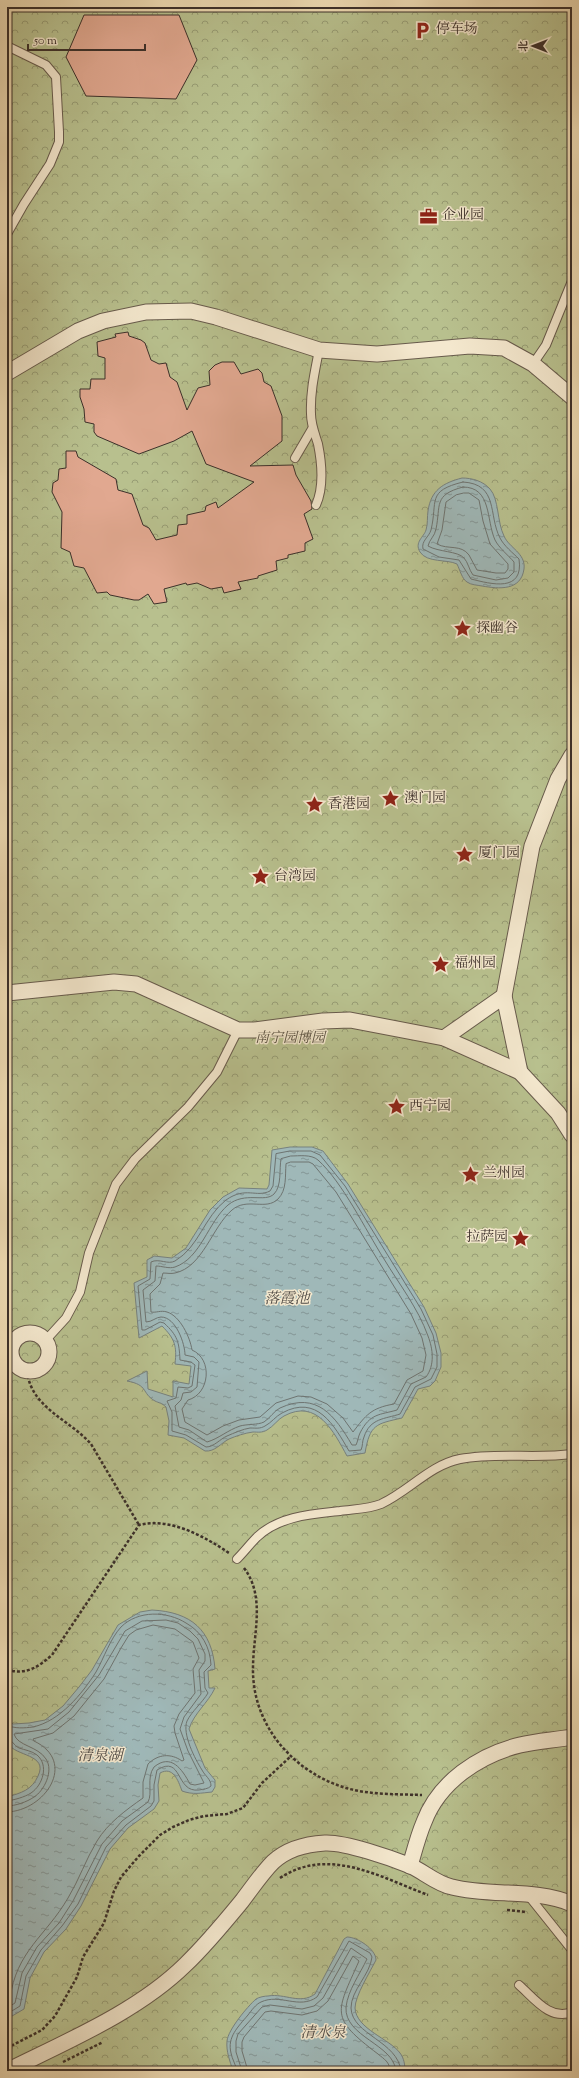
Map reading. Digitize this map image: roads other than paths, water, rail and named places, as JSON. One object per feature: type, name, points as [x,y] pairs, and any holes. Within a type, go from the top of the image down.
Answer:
[{"type":"street","points":[[7,373],[78,331],[103,321],[146,312],[191,311],[216,317],[319,350],[377,354],[485,346],[504,348],[533,364],[572,397]]},
{"type":"street","points":[[520,1072],[504,996],[532,846],[558,779],[572,756]]},
{"type":"street","points":[[7,992],[114,982],[136,984],[238,1030],[254,1030],[323,1021],[350,1020],[444,1038],[499,1061],[520,1072],[558,1113],[572,1135]]},
{"type":"street","points":[[444,1038],[504,996]]},
{"type":"street","points":[[29,1333],[41,1336],[45,1341],[49,1353],[48,1359],[40,1369],[28,1371],[21,1369],[13,1360],[11,1354],[14,1342],[18,1337],[29,1333]]},
{"type":"street","points":[[410,1866],[424,1821],[438,1796],[451,1780],[489,1756],[520,1745],[572,1737]]},
{"type":"street","points":[[7,2071],[88,2030],[150,1993],[184,1966],[217,1933],[274,1862],[291,1850],[306,1845],[326,1843],[346,1846],[410,1866],[450,1887],[482,1892],[556,1897],[572,1904]]},
{"type":"lane","points":[[7,46],[46,65],[56,77],[60,132],[59,142],[50,164],[24,204],[7,234]]},
{"type":"lane","points":[[533,364],[546,345],[572,281]]},
{"type":"lane","points":[[316,505],[320,494],[321,478],[317,442],[312,429],[310,414],[312,383],[319,350]]},
{"type":"lane","points":[[295,458],[312,429]]},
{"type":"lane","points":[[45,1341],[66,1318],[80,1292],[89,1253],[116,1184],[135,1159],[188,1107],[217,1072],[238,1030]]},
{"type":"lane","points":[[237,1559],[258,1536],[271,1526],[308,1514],[371,1507],[381,1504],[402,1492],[430,1472],[458,1459],[478,1456],[572,1454]]},
{"type":"lane","points":[[528,1895],[572,1950]]},
{"type":"lane","points":[[519,1985],[547,2011],[558,2015],[572,2012]]},
{"type":"water","points":[[462,478],[473,479],[481,482],[493,493],[504,536],[520,555],[524,563],[522,576],[514,585],[495,588],[470,584],[464,579],[457,564],[427,558],[418,548],[419,542],[426,530],[428,511],[435,493],[439,488],[449,482]]},
{"type":"water","name":"落霞池","points":[[290,1147],[312,1147],[323,1151],[348,1184],[424,1307],[436,1333],[441,1353],[441,1367],[435,1381],[430,1386],[418,1389],[402,1418],[380,1424],[372,1431],[369,1436],[365,1453],[347,1456],[330,1428],[323,1420],[315,1414],[306,1411],[296,1412],[284,1416],[265,1431],[250,1432],[229,1439],[215,1449],[205,1451],[184,1438],[168,1435],[169,1421],[166,1407],[151,1398],[139,1385],[127,1381],[147,1371],[148,1389],[173,1397],[173,1381],[189,1384],[191,1366],[175,1364],[176,1352],[174,1343],[170,1335],[162,1326],[139,1338],[134,1283],[147,1277],[147,1260],[154,1256],[172,1258],[186,1248],[210,1210],[223,1197],[239,1188],[267,1189],[269,1185],[272,1150]]},
{"type":"water","name":"清泉湖","points":[[152,1610],[178,1615],[188,1619],[204,1634],[213,1655],[215,1669],[208,1671],[209,1688],[215,1688],[194,1718],[189,1729],[205,1768],[215,1780],[215,1787],[212,1792],[190,1793],[182,1791],[177,1779],[172,1773],[165,1771],[160,1773],[158,1785],[159,1801],[154,1809],[128,1828],[110,1849],[81,1906],[66,1929],[44,1952],[30,1978],[24,2009],[7,2019],[7,1797],[21,1792],[33,1785],[40,1769],[39,1763],[35,1759],[17,1751],[9,1744],[7,1735],[7,1720],[13,1724],[45,1720],[63,1706],[79,1687],[92,1670],[118,1625],[140,1612]]},
{"type":"water","name":"清水泉","points":[[347,1937],[356,1939],[365,1944],[373,1952],[376,1960],[357,1997],[355,2008],[357,2015],[367,2028],[389,2043],[400,2053],[404,2062],[405,2071],[233,2071],[228,2053],[228,2036],[238,2019],[248,2007],[256,1999],[262,1997],[280,1996],[304,1999],[315,1994],[344,1939]]},
{"type":"place","name":"停车场","points":[[423,30]]},
{"type":"place","name":"企业园","points":[[429,216]]},
{"type":"place","name":"探幽谷","points":[[463,629]]},
{"type":"place","name":"澳门园","points":[[391,799]]},
{"type":"place","name":"香港园","points":[[315,805]]},
{"type":"place","name":"厦门园","points":[[465,854]]},
{"type":"place","name":"台湾园","points":[[261,877]]},
{"type":"place","name":"福州园","points":[[441,964]]},
{"type":"place","name":"西宁园","points":[[396,1107]]},
{"type":"place","name":"兰州园","points":[[470,1174]]},
{"type":"place","name":"拉萨园","points":[[521,1238]]},
{"type":"park label","name":"南宁园博园","points":[[290,1039]]}]
